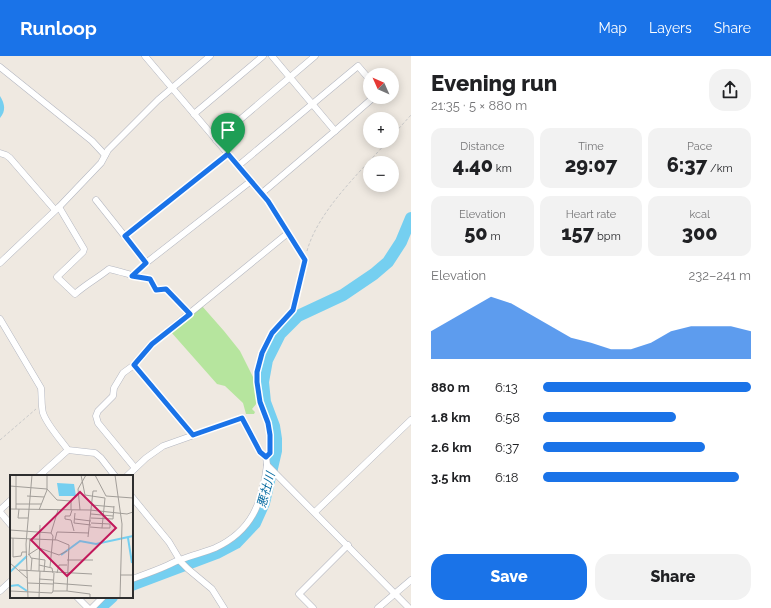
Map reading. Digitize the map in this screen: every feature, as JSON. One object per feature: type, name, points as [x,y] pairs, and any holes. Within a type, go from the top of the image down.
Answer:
[{"type":"street","points":[[0,263],[101,163],[108,150],[158,100],[210,56]]},
{"type":"street","points":[[194,114],[263,56]]},
{"type":"street","points":[[272,56],[335,131]]},
{"type":"street","points":[[216,140],[315,56]]},
{"type":"street","points":[[148,57],[172,88],[262,193],[305,260]]},
{"type":"street","points":[[238,166],[358,66],[363,72]]},
{"type":"street","points":[[0,67],[92,141],[105,156]]},
{"type":"street","points":[[262,193],[366,104]]},
{"type":"street","points":[[0,153],[10,158],[57,208],[84,249],[83,252],[57,277],[75,294],[88,282],[93,281],[109,269],[124,272],[132,276],[150,279],[156,290],[166,289],[190,314]]},
{"type":"street","points":[[125,236],[228,154]]},
{"type":"street","points":[[132,276],[146,263],[251,181]]},
{"type":"street","points":[[96,200],[146,263]]},
{"type":"street","points":[[135,468],[98,423],[96,416],[98,410],[113,396],[114,388],[123,373],[134,365],[152,344],[288,233]]},
{"type":"street","points":[[0,319],[41,388],[43,397],[43,413],[46,419],[68,450],[94,453],[114,475]]},
{"type":"street","points":[[134,365],[193,435]]},
{"type":"street","points":[[128,475],[146,458],[164,446],[242,418],[260,452],[266,457],[268,466],[258,506],[251,519],[242,530],[230,540],[215,548],[133,579]]},
{"type":"street","points":[[315,512],[411,420]]},
{"type":"street","points":[[40,475],[68,450]]},
{"type":"street","points":[[268,466],[409,608]]},
{"type":"street","points":[[133,498],[169,542],[181,561],[188,569],[212,589],[224,608]]},
{"type":"street","points":[[10,501],[0,511],[10,524]]},
{"type":"street","points":[[313,608],[299,594],[348,545]]},
{"type":"street","points":[[378,608],[411,580]]},
{"type":"street","points":[[0,590],[10,582]]},
{"type":"street","points":[[78,598],[88,608]]},
{"type":"street","points":[[92,608],[102,598]]},
{"type":"path","points":[[399,128],[411,115]]},
{"type":"path","points":[[266,457],[270,453],[270,435],[268,423],[260,402],[257,382],[257,372],[262,353],[272,333],[293,310],[310,238],[329,208],[382,148]]},
{"type":"path","points":[[0,440],[42,403]]},
{"type":"green space","points":[[202,306],[240,351],[253,377],[257,403],[252,409],[255,412],[254,414],[246,414],[243,403],[225,386],[217,384],[171,332]]},
{"type":"water","points":[[0,96],[4,107],[0,118]]},
{"type":"waterway","name":"悪社川","points":[[133,585],[217,553],[236,543],[255,523],[264,503],[276,451],[274,426],[265,402],[263,382],[267,360],[280,334],[298,316],[343,295],[374,274],[388,262],[401,242],[411,218]]},
{"type":"waterway","name":"悪社川","points":[[100,608],[111,598]]},
{"type":"route","points":[[228,154],[268,201],[305,260],[293,310],[272,333],[262,353],[257,372],[260,402],[268,423],[270,435],[270,453],[266,457],[260,452],[242,418],[193,435],[134,365],[152,344],[190,314],[166,289],[156,290],[150,279],[132,276],[146,263],[125,236],[228,154]]}]
